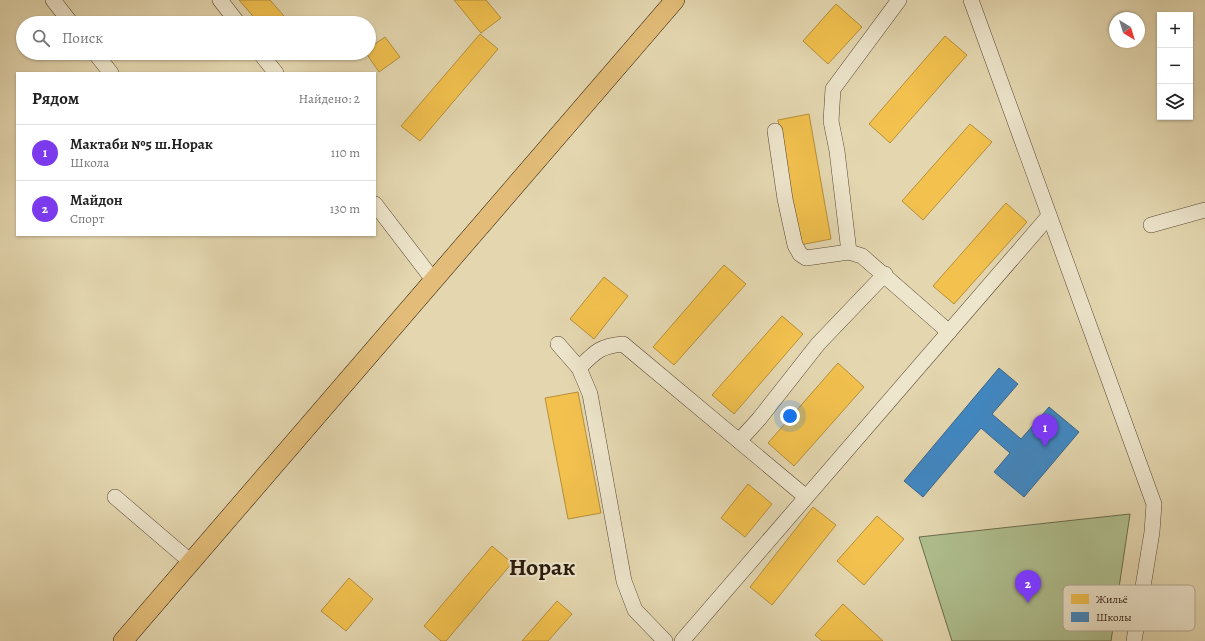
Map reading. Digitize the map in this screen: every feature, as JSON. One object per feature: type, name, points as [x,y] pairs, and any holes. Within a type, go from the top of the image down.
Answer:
[{"type":"main road","points":[[124,641],[675,0]]},
{"type":"street","points":[[53,0],[66,16]]},
{"type":"street","points":[[220,0],[233,16]]},
{"type":"street","points":[[849,252],[831,121],[833,89],[899,0]]},
{"type":"street","points":[[971,0],[1154,504],[1152,532],[1143,585]]},
{"type":"street","points":[[101,60],[110,72]]},
{"type":"street","points":[[266,60],[275,72]]},
{"type":"street","points":[[775,131],[785,199],[795,245],[800,254],[806,258],[849,252],[862,256],[885,274],[949,332]]},
{"type":"street","points":[[376,205],[434,281]]},
{"type":"street","points":[[1151,225],[1205,210]]},
{"type":"street","points":[[682,641],[1049,216]]},
{"type":"street","points":[[739,441],[759,419],[818,344],[885,274]]},
{"type":"street","points":[[558,344],[579,368],[590,394],[624,581],[635,610],[665,641]]},
{"type":"street","points":[[579,368],[594,354],[606,346],[623,344],[806,497]]},
{"type":"street","points":[[115,497],[191,562]]},
{"type":"street","points":[[1134,641],[1136,631]]},
{"type":"green space","points":[[1130,514],[1119,585],[1063,585],[1063,631],[1112,631],[1111,641],[952,641],[919,537]]},
{"type":"building: Жильё","points":[[239,0],[270,0],[284,16],[253,16]]},
{"type":"building: Жильё","points":[[454,0],[486,0],[501,18],[481,33]]},
{"type":"building: Жильё","points":[[836,4],[862,27],[828,64],[803,41]]},
{"type":"building: Жильё","points":[[480,34],[498,49],[420,141],[401,126]]},
{"type":"building: Жильё","points":[[945,36],[967,55],[890,143],[869,124]]},
{"type":"building: Жильё","points":[[385,37],[400,57],[379,72],[371,60],[376,60],[376,43]]},
{"type":"building: Жильё","points":[[809,114],[831,239],[800,245],[778,120]]},
{"type":"building: Жильё","points":[[970,124],[992,142],[923,220],[902,201]]},
{"type":"building: Жильё","points":[[1006,203],[1027,222],[954,304],[933,286]]},
{"type":"building: Жильё","points":[[724,265],[746,284],[674,365],[653,347]]},
{"type":"building: Жильё","points":[[604,277],[628,296],[594,339],[570,319]]},
{"type":"building: Жильё","points":[[782,316],[803,334],[734,414],[712,395]]},
{"type":"building: Жильё","points":[[838,363],[864,387],[794,466],[768,443]]},
{"type":"building: Жильё","points":[[578,392],[601,513],[568,519],[545,398]]},
{"type":"building: Жильё","points":[[748,484],[772,504],[745,537],[721,518]]},
{"type":"building: Жильё","points":[[813,507],[836,525],[772,605],[750,587]]},
{"type":"building: Жильё","points":[[877,516],[904,539],[864,585],[837,561]]},
{"type":"building: Жильё","points":[[492,546],[512,563],[446,641],[441,641],[424,626]]},
{"type":"building: Жильё","points":[[349,578],[373,599],[346,631],[321,611]]},
{"type":"building: Жильё","points":[[557,601],[572,614],[548,641],[522,641]]},
{"type":"building: Жильё","points":[[843,604],[883,641],[822,641],[815,635]]},
{"type":"building: Школы","points":[[999,368],[1018,384],[992,414],[1021,439],[1049,407],[1079,432],[1024,497],[994,472],[1010,453],[981,428],[923,497],[904,481]]},
{"type":"place","name":"Мактаби №5 ш.Норак","points":[[1045,447]]},
{"type":"place","name":"Майдон","points":[[1028,603]]},
{"type":"district","name":"Норак","points":[[542,567]]}]
